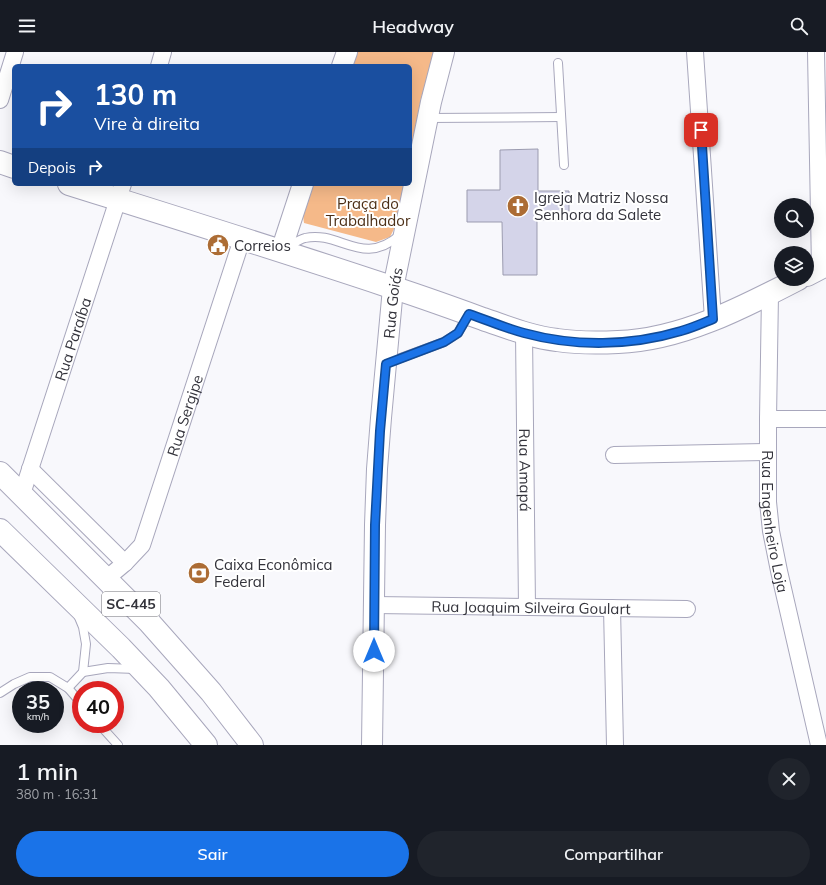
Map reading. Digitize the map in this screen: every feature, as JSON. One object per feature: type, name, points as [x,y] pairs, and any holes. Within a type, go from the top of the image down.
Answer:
[{"type":"main road","points":[[0,162],[12,166]]},
{"type":"main road","points":[[82,186],[120,192],[242,239],[393,288],[524,333],[556,340],[592,343],[620,342],[682,331],[713,319],[785,286]]},
{"type":"main road","name":"SC-445","points":[[0,473],[149,622],[188,664],[252,745]]},
{"type":"main road","name":"SC-445","points":[[0,530],[72,602],[121,648],[159,688],[206,745]]},
{"type":"street","points":[[0,100],[15,52]]},
{"type":"street","points":[[160,64],[163,52]]},
{"type":"street","points":[[343,64],[347,52]]},
{"type":"street","name":"Rua Goiás","points":[[372,739],[377,469],[393,288],[428,118],[444,52]]},
{"type":"street","points":[[695,52],[713,319]]},
{"type":"street","points":[[816,52],[818,269]]},
{"type":"street","points":[[281,251],[302,186]]},
{"type":"street","name":"Rua Paraíba","points":[[22,494],[120,192]]},
{"type":"street","name":"Rua Sergipe","points":[[106,579],[125,563],[142,545],[242,239]]},
{"type":"street","name":"Rua Engenheiro Loja","points":[[770,294],[768,502],[771,531],[819,745]]},
{"type":"street","name":"Rua Amapá","points":[[524,333],[527,607]]},
{"type":"street","points":[[768,419],[826,419]]},
{"type":"street","points":[[614,455],[768,452]]},
{"type":"street","points":[[30,469],[125,563]]},
{"type":"street","name":"Rua Joaquim Silveira Goulart","points":[[374,605],[687,609]]},
{"type":"street","points":[[612,608],[614,745]]},
{"type":"lane","points":[[558,63],[564,165]]},
{"type":"lane","points":[[428,118],[561,117]]},
{"type":"lane","points":[[281,251],[304,238],[321,237],[346,245],[378,248],[390,243],[405,231]]},
{"type":"lane","points":[[386,364],[444,342],[458,333],[469,314]]},
{"type":"lane","points":[[68,688],[83,672],[86,644],[83,628],[72,602]]},
{"type":"lane","points":[[83,672],[108,668],[142,670]]},
{"type":"lane","points":[[0,693],[14,684],[30,678],[50,677],[68,688],[72,693]]},
{"type":"lane","points":[[107,733],[118,745]]},
{"type":"green space","name":"Praça do Trabalhador","points":[[357,52],[435,52],[421,98],[412,144],[412,64],[353,64]]},
{"type":"green space","name":"Praça do Trabalhador","points":[[311,186],[404,186],[395,227],[390,237],[376,242],[304,223],[303,216]]},
{"type":"building","name":"Igreja Matriz Nossa Senhora da Salete","points":[[538,149],[538,191],[569,191],[569,220],[537,220],[537,275],[503,275],[502,222],[467,222],[467,190],[500,190],[500,150]]},
{"type":"place","name":"Igreja Matriz Nossa Senhora da Salete","points":[[518,206]]},
{"type":"place","name":"Correios","points":[[218,245]]},
{"type":"place","name":"Caixa Econômica Federal","points":[[199,573]]},
{"type":"route","points":[[374,651],[377,469],[386,364],[444,342],[458,333],[469,314],[524,333],[556,340],[592,343],[620,342],[649,338],[682,331],[713,319],[701,130]]}]
